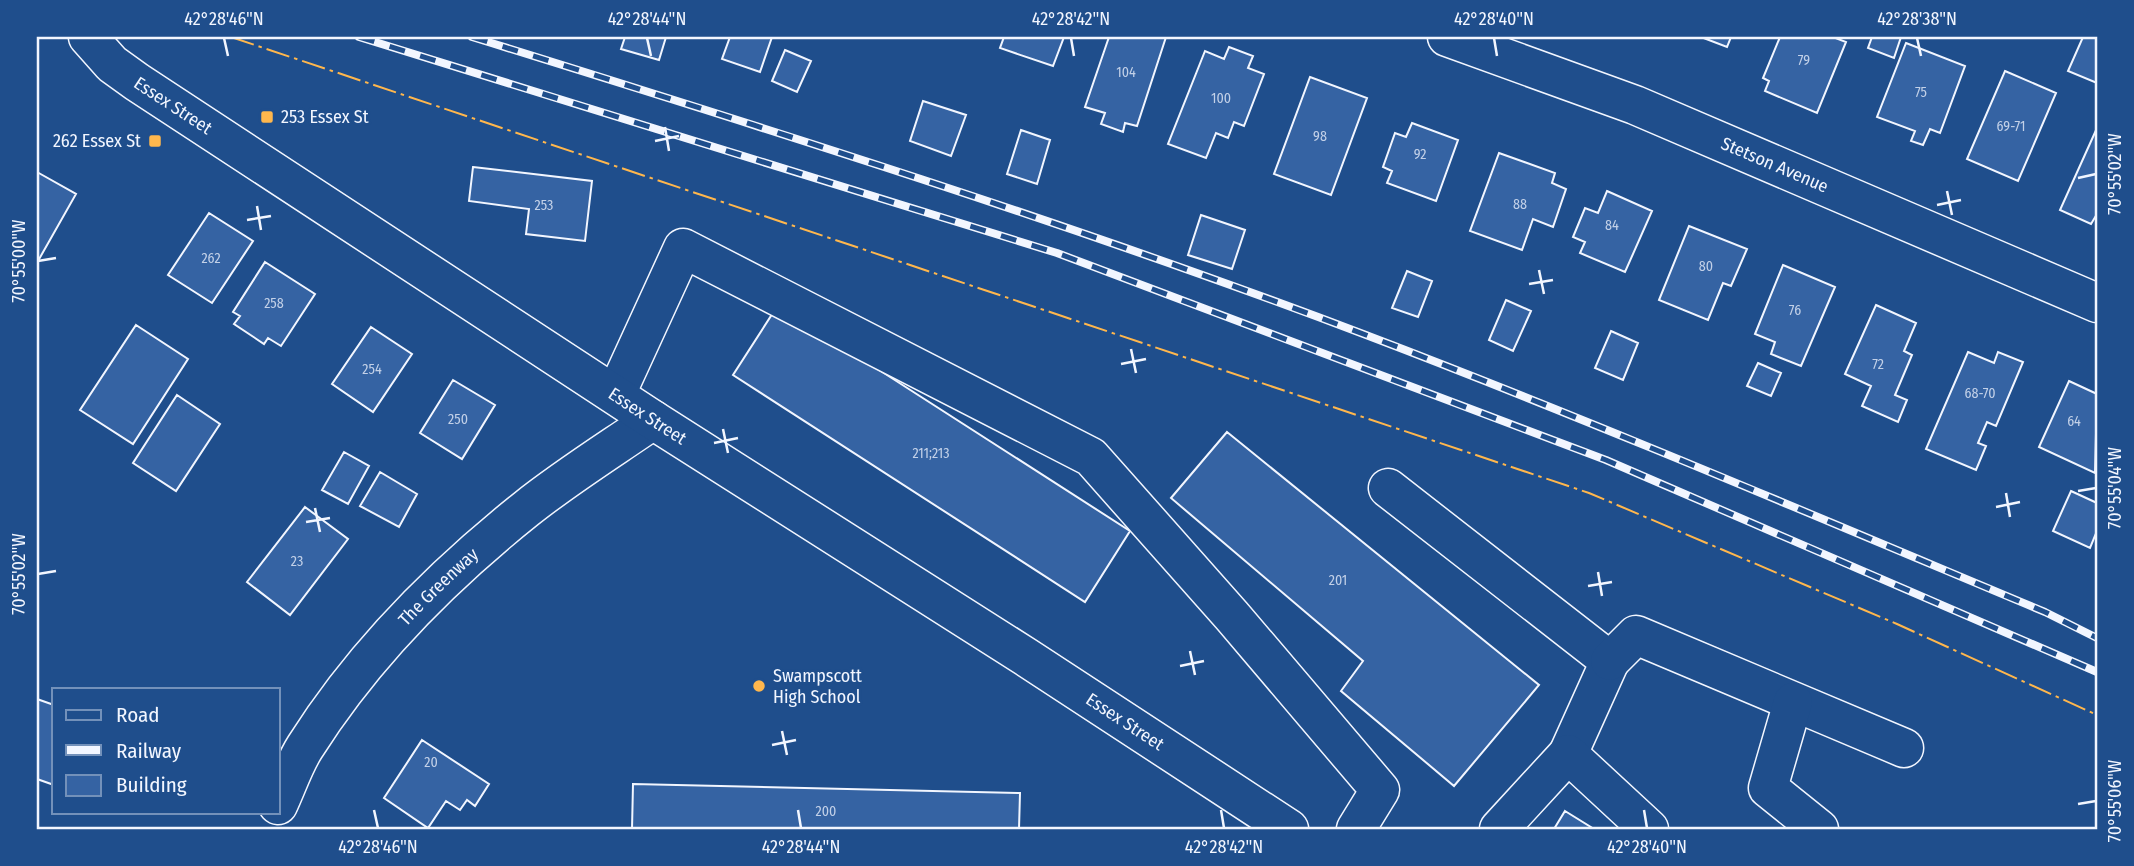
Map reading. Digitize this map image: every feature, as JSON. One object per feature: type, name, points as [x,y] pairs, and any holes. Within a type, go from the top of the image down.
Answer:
[{"type":"main road","name":"Essex Street","points":[[88,37],[112,64],[137,82],[653,420],[1026,657],[1289,829]]},
{"type":"main road","name":"Stetson Avenue","points":[[1447,37],[1635,105],[2097,303]]},
{"type":"main road","points":[[616,394],[683,247],[1091,457],[1232,616],[1380,790],[1356,829]]},
{"type":"main road","name":"The Greenway","points":[[280,801],[304,748],[341,695],[422,603],[527,508],[653,420]]},
{"type":"main road","points":[[1388,488],[1610,661]]},
{"type":"main road","points":[[1499,829],[1568,754],[1610,661],[1636,635],[1904,748]]},
{"type":"main road","points":[[1793,702],[1768,788],[1819,829]]},
{"type":"main road","points":[[1568,754],[1649,829]]},
{"type":"building","points":[[625,37],[666,37],[659,60],[621,49]]},
{"type":"building","points":[[730,37],[772,37],[760,72],[722,59]]},
{"type":"building","points":[[1004,37],[1064,37],[1053,66],[1000,48]]},
{"type":"building","points":[[1109,37],[1166,37],[1137,126],[1125,123],[1123,132],[1101,124],[1105,113],[1085,107]]},
{"type":"building","points":[[1701,37],[1731,37],[1727,47]]},
{"type":"building","points":[[1780,37],[1833,37],[1846,42],[1817,113],[1765,91],[1769,81],[1763,78]]},
{"type":"building","points":[[1872,37],[1901,37],[1894,58],[1868,48]]},
{"type":"building","points":[[2083,37],[2097,37],[2097,83],[2068,71]]},
{"type":"building","points":[[1906,43],[1965,66],[1940,133],[1930,129],[1923,145],[1911,141],[1915,131],[1877,117]]},
{"type":"building","points":[[1229,47],[1253,56],[1248,68],[1264,74],[1244,126],[1234,122],[1228,138],[1216,133],[1206,158],[1168,144],[1205,51],[1224,59]]},
{"type":"building","points":[[785,50],[811,61],[797,92],[772,81]]},
{"type":"building","points":[[2005,71],[2056,93],[2018,181],[1967,159]]},
{"type":"building","points":[[1310,77],[1367,98],[1331,195],[1274,174]]},
{"type":"building","points":[[923,101],[966,115],[951,156],[910,141]]},
{"type":"building","points":[[1412,123],[1458,140],[1436,201],[1387,183],[1392,171],[1383,167],[1395,133],[1406,137]]},
{"type":"building","points":[[2097,128],[2097,214],[2091,224],[2060,210]]},
{"type":"building","points":[[1021,130],[1050,140],[1037,184],[1007,174]]},
{"type":"building","points":[[1499,153],[1555,173],[1552,183],[1566,189],[1553,227],[1533,219],[1522,250],[1470,231]]},
{"type":"building","points":[[473,167],[592,181],[585,241],[526,234],[529,209],[469,201]]},
{"type":"building","points":[[37,172],[76,194],[38,261],[37,261]]},
{"type":"building","points":[[1607,191],[1652,211],[1625,272],[1580,253],[1585,242],[1573,237],[1585,208],[1598,213]]},
{"type":"building","points":[[209,213],[253,241],[212,303],[168,275]]},
{"type":"building","points":[[1201,215],[1245,230],[1232,269],[1188,255]]},
{"type":"building","points":[[1689,226],[1747,249],[1731,286],[1723,283],[1708,320],[1659,300]]},
{"type":"building","points":[[265,262],[315,294],[281,346],[268,338],[264,344],[234,324],[240,316],[233,312]]},
{"type":"building","points":[[1783,265],[1835,287],[1801,366],[1771,354],[1775,342],[1755,334]]},
{"type":"building","points":[[1407,271],[1432,281],[1418,317],[1392,308]]},
{"type":"building","points":[[1506,300],[1531,311],[1513,351],[1489,340]]},
{"type":"building","points":[[778,305],[1130,531],[1085,602],[733,375]]},
{"type":"building","points":[[1876,305],[1916,323],[1904,351],[1912,355],[1895,395],[1907,400],[1898,422],[1862,406],[1871,386],[1845,374]]},
{"type":"building","points":[[136,325],[188,359],[133,444],[80,410]]},
{"type":"building","points":[[371,327],[412,354],[373,412],[332,384]]},
{"type":"building","points":[[1611,331],[1638,343],[1623,380],[1595,368]]},
{"type":"building","points":[[1968,352],[1994,363],[1998,352],[2023,362],[1996,426],[1987,422],[1978,443],[1986,446],[1976,470],[1926,449]]},
{"type":"building","points":[[1758,363],[1781,373],[1771,396],[1747,386]]},
{"type":"building","points":[[453,380],[495,405],[462,459],[420,433]]},
{"type":"building","points":[[2069,381],[2097,394],[2095,473],[2039,447]]},
{"type":"building","points":[[177,395],[220,424],[176,491],[133,463]]},
{"type":"building","points":[[1227,432],[1539,685],[1454,786],[1341,691],[1363,661],[1171,498]]},
{"type":"building","points":[[344,452],[369,466],[348,504],[322,490]]},
{"type":"building","points":[[380,472],[417,494],[399,527],[360,506]]},
{"type":"building","points":[[2071,491],[2097,503],[2097,531],[2090,548],[2053,531]]},
{"type":"building","points":[[305,507],[348,539],[290,615],[247,582]]},
{"type":"building","points":[[37,699],[52,704],[52,784],[37,779]]},
{"type":"building","points":[[422,740],[489,784],[475,806],[467,800],[460,810],[446,801],[428,828],[384,798]]},
{"type":"building","points":[[633,784],[1020,793],[1019,829],[632,829]]},
{"type":"building","points":[[1565,811],[1594,829],[1554,829]]},
{"type":"railway","points":[[359,37],[1057,253],[1606,460],[2097,672]]},
{"type":"railway","points":[[472,37],[922,179],[1256,294],[1622,436],[2045,612],[2097,638]]},
{"type":"power","points":[[231,37],[1589,493],[1897,624],[2097,715]]},
{"type":"place","name":"253 Essex St","points":[[267,117]]},
{"type":"place","name":"262 Essex St","points":[[155,141]]},
{"type":"place","name":"Swampscott High School","points":[[759,686]]}]
